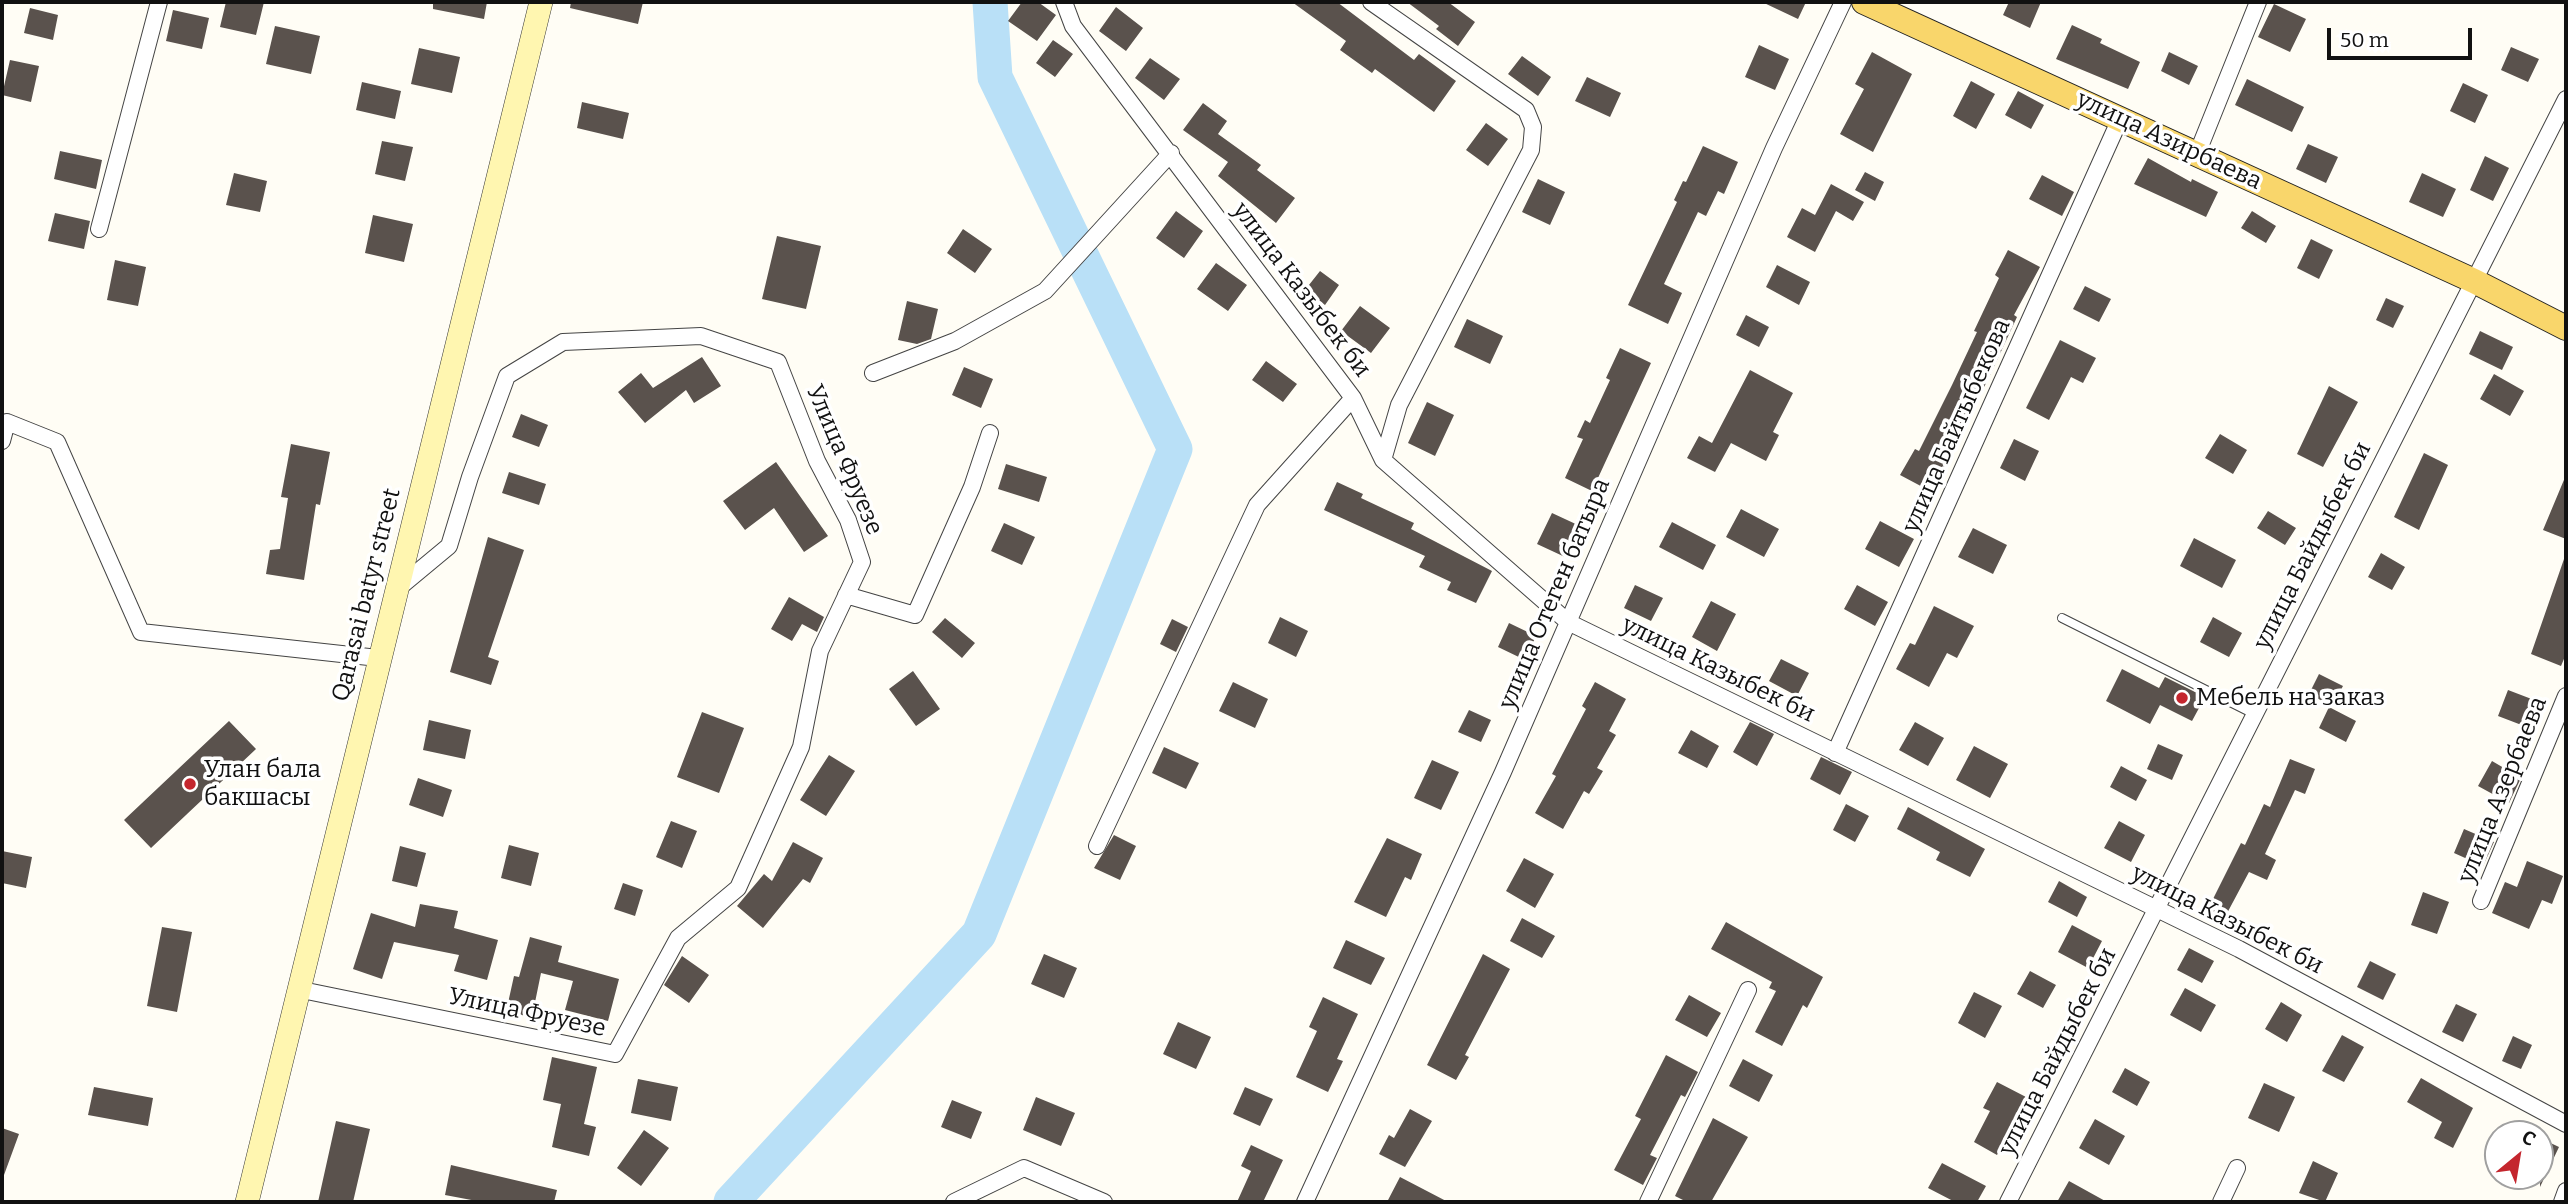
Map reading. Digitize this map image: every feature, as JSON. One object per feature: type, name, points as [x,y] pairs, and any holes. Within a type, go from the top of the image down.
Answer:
[{"type":"main road","name":"Qarasai batyr street","points":[[247,1202],[297,989],[541,2]]},
{"type":"main road","name":"улица Азирбаева","points":[[1864,2],[2474,281]]},
{"type":"main road","points":[[2474,281],[2564,329]]},
{"type":"street","points":[[99,229],[159,2]]},
{"type":"street","name":"улица Казыбек би","points":[[1064,2],[1073,26],[1353,398],[1383,460],[1568,622],[2239,949],[2566,1124]]},
{"type":"street","points":[[1371,2],[1526,110],[1533,127],[1531,150],[1399,405],[1383,460]]},
{"type":"street","name":"улица Отеген батыра","points":[[1305,1202],[1503,772],[1774,148],[1843,2]]},
{"type":"street","points":[[2197,154],[2258,2]]},
{"type":"street","name":"улица Байдыбек би","points":[[2008,1202],[2566,99]]},
{"type":"street","name":"улица Байтыбекова","points":[[1835,753],[2120,119]]},
{"type":"street","points":[[873,373],[956,341],[1045,291],[1171,153]]},
{"type":"street","name":"Улица Фруезе","points":[[297,989],[615,1054],[678,938],[738,888],[801,747],[820,651],[862,562],[848,520],[817,461],[778,362],[701,336],[563,342],[507,376],[449,546],[395,591]]},
{"type":"street","points":[[1097,846],[1257,505],[1353,398]]},
{"type":"street","points":[[2,441],[7,422],[57,442],[141,632],[379,659]]},
{"type":"street","points":[[846,594],[915,615],[972,487],[990,433]]},
{"type":"street","name":"улица Азербаева","points":[[2481,901],[2566,696]]},
{"type":"street","points":[[1648,1202],[1748,990]]},
{"type":"street","points":[[954,1202],[1024,1168],[1104,1202]]},
{"type":"street","points":[[2221,1202],[2238,1168]]},
{"type":"street","points":[[2562,1202],[2566,1191]]},
{"type":"lane","points":[[2062,618],[2254,713]]},
{"type":"building","points":[[226,2],[264,2],[256,35],[220,27]]},
{"type":"building","points":[[433,2],[487,2],[484,19],[433,9]]},
{"type":"building","points":[[571,2],[643,2],[638,24],[570,8]]},
{"type":"building","points":[[1022,2],[1038,2],[1056,15],[1037,41],[1008,21]]},
{"type":"building","points":[[1292,2],[1337,2],[1414,60],[1419,54],[1456,81],[1434,112],[1375,69],[1372,73],[1340,50],[1346,41]]},
{"type":"building","points":[[1407,2],[1448,2],[1475,22],[1458,46],[1436,29],[1439,26]]},
{"type":"building","points":[[1762,2],[1806,2],[1798,19]]},
{"type":"building","points":[[2009,2],[2041,2],[2030,28],[2003,15]]},
{"type":"building","points":[[2274,4],[2306,19],[2290,52],[2258,37]]},
{"type":"building","points":[[1116,7],[1143,28],[1126,51],[1099,31]]},
{"type":"building","points":[[30,8],[58,15],[53,40],[24,33]]},
{"type":"building","points":[[173,10],[209,18],[202,49],[166,41]]},
{"type":"building","points":[[2072,25],[2102,39],[2100,43],[2140,62],[2128,89],[2056,59]]},
{"type":"building","points":[[275,26],[320,36],[311,74],[266,64]]},
{"type":"building","points":[[1053,40],[1073,54],[1055,77],[1036,63]]},
{"type":"building","points":[[1759,45],[1789,59],[1775,90],[1745,77]]},
{"type":"building","points":[[2511,47],[2539,59],[2528,82],[2501,70]]},
{"type":"building","points":[[419,48],[460,57],[452,93],[411,84]]},
{"type":"building","points":[[1872,52],[1912,74],[1873,152],[1840,134],[1864,89],[1855,84]]},
{"type":"building","points":[[2169,52],[2198,66],[2189,85],[2161,71]]},
{"type":"building","points":[[1522,56],[1551,77],[1538,96],[1508,74]]},
{"type":"building","points":[[1150,58],[1180,79],[1164,100],[1135,78]]},
{"type":"building","points":[[10,60],[39,66],[31,102],[2,95]]},
{"type":"building","points":[[1587,77],[1621,93],[1610,117],[1575,101]]},
{"type":"building","points":[[2247,79],[2304,107],[2292,132],[2235,105]]},
{"type":"building","points":[[1971,81],[1995,94],[1976,129],[1953,116]]},
{"type":"building","points":[[362,82],[401,91],[395,119],[356,110]]},
{"type":"building","points":[[2463,83],[2488,95],[2475,123],[2450,111]]},
{"type":"building","points":[[2018,91],[2044,105],[2031,129],[2005,115]]},
{"type":"building","points":[[582,102],[629,113],[623,139],[577,128]]},
{"type":"building","points":[[1203,103],[1227,121],[1218,134],[1261,165],[1257,170],[1295,198],[1276,223],[1218,176],[1228,162],[1183,130]]},
{"type":"building","points":[[1486,123],[1508,139],[1488,166],[1466,150]]},
{"type":"building","points":[[382,141],[413,147],[405,181],[375,174]]},
{"type":"building","points":[[2308,144],[2338,157],[2326,183],[2296,169]]},
{"type":"building","points":[[1703,146],[1738,162],[1724,194],[1718,191],[1706,216],[1698,212],[1664,284],[1682,293],[1668,324],[1628,305],[1677,202],[1674,200]]},
{"type":"building","points":[[60,151],[102,160],[96,189],[54,179]]},
{"type":"building","points":[[2485,156],[2509,168],[2493,201],[2470,190]]},
{"type":"building","points":[[2148,158],[2191,182],[2192,179],[2218,192],[2206,217],[2134,184]]},
{"type":"building","points":[[1865,172],[1884,182],[1875,201],[1855,190]]},
{"type":"building","points":[[234,173],[267,181],[260,212],[226,205]]},
{"type":"building","points":[[2422,173],[2456,189],[2443,217],[2409,202]]},
{"type":"building","points":[[2042,175],[2074,192],[2062,216],[2029,199]]},
{"type":"building","points":[[1538,179],[1565,192],[1550,225],[1522,212]]},
{"type":"building","points":[[1831,184],[1864,202],[1853,221],[1836,211],[1815,252],[1787,237],[1802,208],[1815,215]]},
{"type":"building","points":[[1176,211],[1203,231],[1184,258],[1156,238]]},
{"type":"building","points":[[2252,211],[2276,226],[2266,243],[2241,228]]},
{"type":"building","points":[[55,213],[90,221],[84,249],[48,241]]},
{"type":"building","points":[[373,215],[413,224],[404,262],[365,253]]},
{"type":"building","points":[[963,229],[992,249],[975,273],[947,253]]},
{"type":"building","points":[[777,236],[821,246],[806,309],[762,299]]},
{"type":"building","points":[[2311,239],[2333,250],[2319,279],[2297,268]]},
{"type":"building","points":[[2008,250],[2040,267],[2014,315],[2017,317],[1992,371],[1932,492],[1900,475],[1915,449],[1919,451],[1952,385],[1977,332],[1974,331],[1999,278],[1995,275]]},
{"type":"building","points":[[115,260],[146,267],[138,306],[107,300]]},
{"type":"building","points":[[1216,263],[1247,285],[1228,311],[1197,289]]},
{"type":"building","points":[[1777,265],[1810,282],[1799,305],[1766,287]]},
{"type":"building","points":[[1320,271],[1339,285],[1325,305],[1305,290]]},
{"type":"building","points":[[2085,286],[2111,299],[2099,322],[2073,309]]},
{"type":"building","points":[[2386,298],[2404,306],[2393,328],[2376,320]]},
{"type":"building","points":[[907,301],[938,309],[931,339],[917,344],[898,340]]},
{"type":"building","points":[[1360,306],[1390,328],[1371,353],[1341,331]]},
{"type":"building","points":[[1746,315],[1769,327],[1759,347],[1736,335]]},
{"type":"building","points":[[1467,319],[1503,336],[1490,364],[1454,347]]},
{"type":"building","points":[[2480,331],[2513,347],[2502,370],[2469,354]]},
{"type":"building","points":[[2060,340],[2096,358],[2083,383],[2071,377],[2049,420],[2026,408]]},
{"type":"building","points":[[1620,348],[1651,363],[1592,491],[1565,478],[1583,439],[1577,437],[1585,420],[1590,423],[1610,380],[1606,378]]},
{"type":"building","points":[[702,357],[721,386],[694,403],[686,390],[645,423],[618,392],[641,373],[653,388]]},
{"type":"building","points":[[1266,361],[1297,384],[1283,402],[1252,380]]},
{"type":"building","points":[[964,367],[993,379],[981,408],[952,395]]},
{"type":"building","points":[[1750,370],[1793,393],[1773,432],[1779,435],[1766,461],[1731,443],[1715,472],[1687,458],[1699,436],[1712,443]]},
{"type":"building","points":[[2494,374],[2524,391],[2510,416],[2480,399]]},
{"type":"building","points":[[2329,386],[2358,402],[2323,467],[2297,454]]},
{"type":"building","points":[[1427,402],[1454,415],[1435,456],[1408,443]]},
{"type":"building","points":[[521,414],[548,425],[539,447],[512,437]]},
{"type":"building","points":[[2220,434],[2247,450],[2233,474],[2205,458]]},
{"type":"building","points":[[2014,439],[2039,451],[2025,481],[2000,468]]},
{"type":"building","points":[[291,444],[330,452],[320,505],[316,504],[304,580],[266,574],[270,550],[280,549],[288,498],[281,497]]},
{"type":"building","points":[[2424,453],[2448,465],[2419,530],[2394,517]]},
{"type":"building","points":[[776,462],[828,536],[804,552],[774,508],[745,530],[723,501]]},
{"type":"building","points":[[1006,464],[1047,477],[1039,502],[998,489]]},
{"type":"building","points":[[509,472],[546,484],[539,505],[502,493]]},
{"type":"building","points":[[2566,475],[2566,539],[2543,530]]},
{"type":"building","points":[[1337,482],[1363,494],[1361,498],[1414,523],[1411,529],[1492,571],[1476,603],[1447,590],[1451,582],[1419,567],[1425,556],[1324,510]]},
{"type":"building","points":[[1741,509],[1779,529],[1764,557],[1726,537]]},
{"type":"building","points":[[2268,511],[2296,528],[2285,545],[2257,528]]},
{"type":"building","points":[[1552,513],[1580,526],[1565,557],[1537,544]]},
{"type":"building","points":[[1880,521],[1914,539],[1899,567],[1865,549]]},
{"type":"building","points":[[1672,522],[1716,545],[1703,570],[1659,547]]},
{"type":"building","points":[[1004,523],[1035,537],[1022,565],[991,551]]},
{"type":"building","points":[[1973,528],[2007,545],[1993,574],[1958,557]]},
{"type":"building","points":[[488,537],[524,550],[488,657],[499,661],[491,685],[450,672]]},
{"type":"building","points":[[2194,538],[2236,560],[2222,588],[2180,566]]},
{"type":"building","points":[[2381,553],[2405,567],[2392,590],[2368,577]]},
{"type":"building","points":[[2564,559],[2566,654],[2561,666],[2531,654]]},
{"type":"building","points":[[1635,585],[1663,598],[1651,621],[1624,608]]},
{"type":"building","points":[[1857,585],[1888,602],[1875,626],[1844,609]]},
{"type":"building","points":[[789,597],[824,617],[817,632],[802,624],[792,641],[771,629]]},
{"type":"building","points":[[1711,601],[1736,614],[1717,651],[1692,637]]},
{"type":"building","points":[[1934,606],[1974,626],[1957,658],[1947,653],[1929,687],[1896,669],[1910,643],[1915,645]]},
{"type":"building","points":[[1280,617],[1308,631],[1296,657],[1268,643]]},
{"type":"building","points":[[2213,617],[2242,633],[2229,657],[2200,642]]},
{"type":"building","points":[[945,618],[975,643],[962,658],[932,632]]},
{"type":"building","points":[[1172,619],[1188,627],[1176,652],[1160,644]]},
{"type":"building","points":[[1509,623],[1536,636],[1525,660],[1498,647]]},
{"type":"building","points":[[1781,659],[1809,673],[1797,696],[1769,681]]},
{"type":"building","points":[[2122,669],[2159,688],[2165,677],[2205,697],[2192,721],[2160,705],[2150,724],[2106,701]]},
{"type":"building","points":[[913,671],[940,709],[916,726],[889,689]]},
{"type":"building","points":[[2319,674],[2343,686],[2332,706],[2309,694]]},
{"type":"building","points":[[1233,682],[1268,699],[1255,728],[1219,711]]},
{"type":"building","points":[[1595,682],[1626,699],[1609,731],[1616,735],[1597,768],[1603,771],[1589,794],[1584,791],[1563,829],[1535,813],[1556,776],[1552,774],[1586,709],[1582,706]]},
{"type":"building","points":[[2508,690],[2542,703],[2532,729],[2498,716]]},
{"type":"building","points":[[2329,707],[2356,721],[2346,742],[2319,728]]},
{"type":"building","points":[[1469,710],[1491,720],[1481,742],[1458,732]]},
{"type":"building","points":[[702,712],[744,728],[719,793],[677,777]]},
{"type":"building","points":[[429,720],[471,730],[465,759],[423,750]]},
{"type":"building","name":"Улан бала бакшасы","points":[[229,721],[256,749],[151,848],[124,820]]},
{"type":"building","points":[[1750,722],[1774,734],[1757,766],[1733,752]]},
{"type":"building","points":[[1915,722],[1944,738],[1928,766],[1899,750]]},
{"type":"building","points":[[1691,730],[1719,746],[1707,768],[1678,753]]},
{"type":"building","points":[[2158,744],[2183,755],[2172,780],[2147,769]]},
{"type":"building","points":[[1974,746],[2008,764],[1990,798],[1956,780]]},
{"type":"building","points":[[1164,747],[1199,763],[1186,789],[1152,773]]},
{"type":"building","points":[[829,755],[855,771],[826,816],[800,800]]},
{"type":"building","points":[[1821,757],[1852,772],[1840,795],[1810,779]]},
{"type":"building","points":[[2290,759],[2315,769],[2305,794],[2295,790],[2265,854],[2276,860],[2267,880],[2249,872],[2225,917],[2208,909],[2241,843],[2245,845],[2264,804],[2270,807]]},
{"type":"building","points":[[1432,760],[1459,772],[1441,810],[1414,798]]},
{"type":"building","points":[[2492,761],[2521,778],[2509,803],[2478,786]]},
{"type":"building","points":[[2121,766],[2147,780],[2136,801],[2110,787]]},
{"type":"building","points":[[418,778],[452,790],[443,817],[409,805]]},
{"type":"building","points":[[1846,804],[1869,816],[1855,842],[1833,830]]},
{"type":"building","points":[[1908,807],[1985,849],[1970,877],[1936,860],[1940,852],[1897,829]]},
{"type":"building","points":[[671,821],[697,831],[682,868],[656,857]]},
{"type":"building","points":[[2119,821],[2145,835],[2131,862],[2104,848]]},
{"type":"building","points":[[2464,829],[2494,842],[2483,866],[2454,853]]},
{"type":"building","points":[[1114,835],[1136,846],[1120,880],[1094,868]]},
{"type":"building","points":[[1387,838],[1422,854],[1411,880],[1405,877],[1386,917],[1354,902]]},
{"type":"building","points":[[793,842],[823,858],[810,883],[803,879],[763,928],[737,906],[764,874],[772,881]]},
{"type":"building","points":[[509,845],[539,853],[531,886],[501,878]]},
{"type":"building","points":[[400,846],[426,853],[417,887],[392,881]]},
{"type":"building","points":[[2,851],[32,857],[26,888],[2,883]]},
{"type":"building","points":[[1524,858],[1554,874],[1535,908],[1506,891]]},
{"type":"building","points":[[2527,861],[2563,876],[2552,904],[2542,900],[2529,929],[2492,913],[2505,882],[2517,887]]},
{"type":"building","points":[[2059,881],[2087,897],[2077,917],[2048,902]]},
{"type":"building","points":[[623,883],[643,890],[635,916],[614,909]]},
{"type":"building","points":[[2423,892],[2449,902],[2437,934],[2411,925]]},
{"type":"building","points":[[420,904],[458,911],[454,928],[498,940],[487,980],[454,971],[459,955],[394,942],[382,979],[353,969],[371,913],[415,927]]},
{"type":"building","points":[[1522,918],[1555,936],[1542,958],[1510,941]]},
{"type":"building","points":[[1726,922],[1823,977],[1807,1008],[1803,1005],[1782,1046],[1755,1032],[1776,991],[1769,988],[1772,982],[1711,949]]},
{"type":"building","points":[[2072,925],[2102,941],[2088,968],[2058,952]]},
{"type":"building","points":[[162,927],[192,932],[177,1012],[147,1006]]},
{"type":"building","points":[[530,937],[562,946],[558,962],[619,979],[608,1021],[565,1010],[573,981],[541,973],[532,1017],[506,1012],[514,976],[519,977]]},
{"type":"building","points":[[1346,940],[1385,958],[1371,985],[1333,968]]},
{"type":"building","points":[[2189,948],[2214,961],[2202,983],[2177,970]]},
{"type":"building","points":[[1044,954],[1077,968],[1064,998],[1031,984]]},
{"type":"building","points":[[1483,954],[1510,969],[1465,1055],[1469,1057],[1456,1080],[1427,1065]]},
{"type":"building","points":[[682,956],[709,975],[689,1003],[664,985]]},
{"type":"building","points":[[2370,961],[2396,974],[2383,1000],[2357,987]]},
{"type":"building","points":[[2030,971],[2056,985],[2043,1008],[2017,994]]},
{"type":"building","points":[[2185,988],[2216,1005],[2201,1032],[2170,1015]]},
{"type":"building","points":[[1974,992],[2002,1006],[1985,1038],[1958,1023]]},
{"type":"building","points":[[1689,995],[1721,1013],[1707,1037],[1675,1020]]},
{"type":"building","points":[[1323,997],[1358,1014],[1337,1059],[1343,1061],[1328,1092],[1296,1077],[1317,1031],[1309,1027]]},
{"type":"building","points":[[2281,1002],[2302,1015],[2287,1042],[2265,1029]]},
{"type":"building","points":[[2456,1004],[2477,1014],[2463,1042],[2442,1032]]},
{"type":"building","points":[[1178,1022],[1211,1037],[1196,1069],[1163,1054]]},
{"type":"building","points":[[2342,1035],[2364,1047],[2344,1082],[2322,1071]]},
{"type":"building","points":[[2513,1036],[2532,1045],[2521,1069],[2502,1061]]},
{"type":"building","points":[[1666,1055],[1698,1072],[1685,1097],[1681,1095],[1650,1155],[1657,1158],[1643,1185],[1614,1170],[1641,1119],[1635,1116]]},
{"type":"building","points":[[552,1057],[597,1067],[584,1124],[596,1127],[589,1156],[552,1147],[561,1104],[543,1100]]},
{"type":"building","points":[[1743,1059],[1773,1075],[1759,1102],[1729,1086]]},
{"type":"building","points":[[2125,1068],[2150,1082],[2137,1106],[2112,1092]]},
{"type":"building","points":[[2421,1078],[2473,1108],[2453,1148],[2434,1138],[2442,1122],[2407,1102]]},
{"type":"building","points":[[638,1079],[678,1087],[671,1121],[631,1113]]},
{"type":"building","points":[[1997,1082],[2026,1097],[1997,1155],[1974,1142],[1990,1111],[1983,1108]]},
{"type":"building","points":[[2264,1083],[2295,1097],[2279,1132],[2248,1118]]},
{"type":"building","points":[[94,1087],[153,1098],[148,1126],[88,1115]]},
{"type":"building","points":[[1245,1087],[1273,1099],[1260,1126],[1233,1114]]},
{"type":"building","points":[[1036,1097],[1075,1113],[1061,1146],[1023,1130]]},
{"type":"building","points":[[952,1100],[982,1112],[971,1139],[941,1127]]},
{"type":"building","points":[[1410,1109],[1432,1121],[1405,1167],[1379,1154],[1389,1135],[1394,1138]]},
{"type":"building","points":[[1713,1118],[1748,1137],[1711,1202],[1687,1202],[1675,1196]]},
{"type":"building","points":[[2095,1119],[2125,1136],[2109,1165],[2079,1148]]},
{"type":"building","points":[[336,1121],[370,1129],[353,1202],[318,1202]]},
{"type":"building","points":[[2,1128],[19,1134],[4,1175],[2,1175]]},
{"type":"building","points":[[644,1130],[669,1148],[641,1186],[617,1168]]},
{"type":"building","points":[[1251,1145],[1283,1160],[1263,1202],[1237,1202],[1251,1171],[1241,1166]]},
{"type":"building","points":[[2554,1145],[2559,1147],[2554,1158]]},
{"type":"building","points":[[2313,1161],[2338,1173],[2325,1202],[2299,1193]]},
{"type":"building","points":[[1942,1163],[1986,1186],[1977,1202],[1955,1202],[1928,1188]]},
{"type":"building","points":[[451,1165],[557,1190],[554,1202],[482,1202],[445,1195]]},
{"type":"building","points":[[1400,1177],[1448,1202],[1387,1202]]},
{"type":"building","points":[[2069,1181],[2107,1202],[2057,1202]]},
{"type":"waterway","points":[[731,1202],[979,934],[1175,449],[995,77],[990,2]]},
{"type":"place","name":"Мебель на заказ","points":[[2182,698]]},
{"type":"place","name":"Улан бала бакшасы","points":[[190,784]]}]
